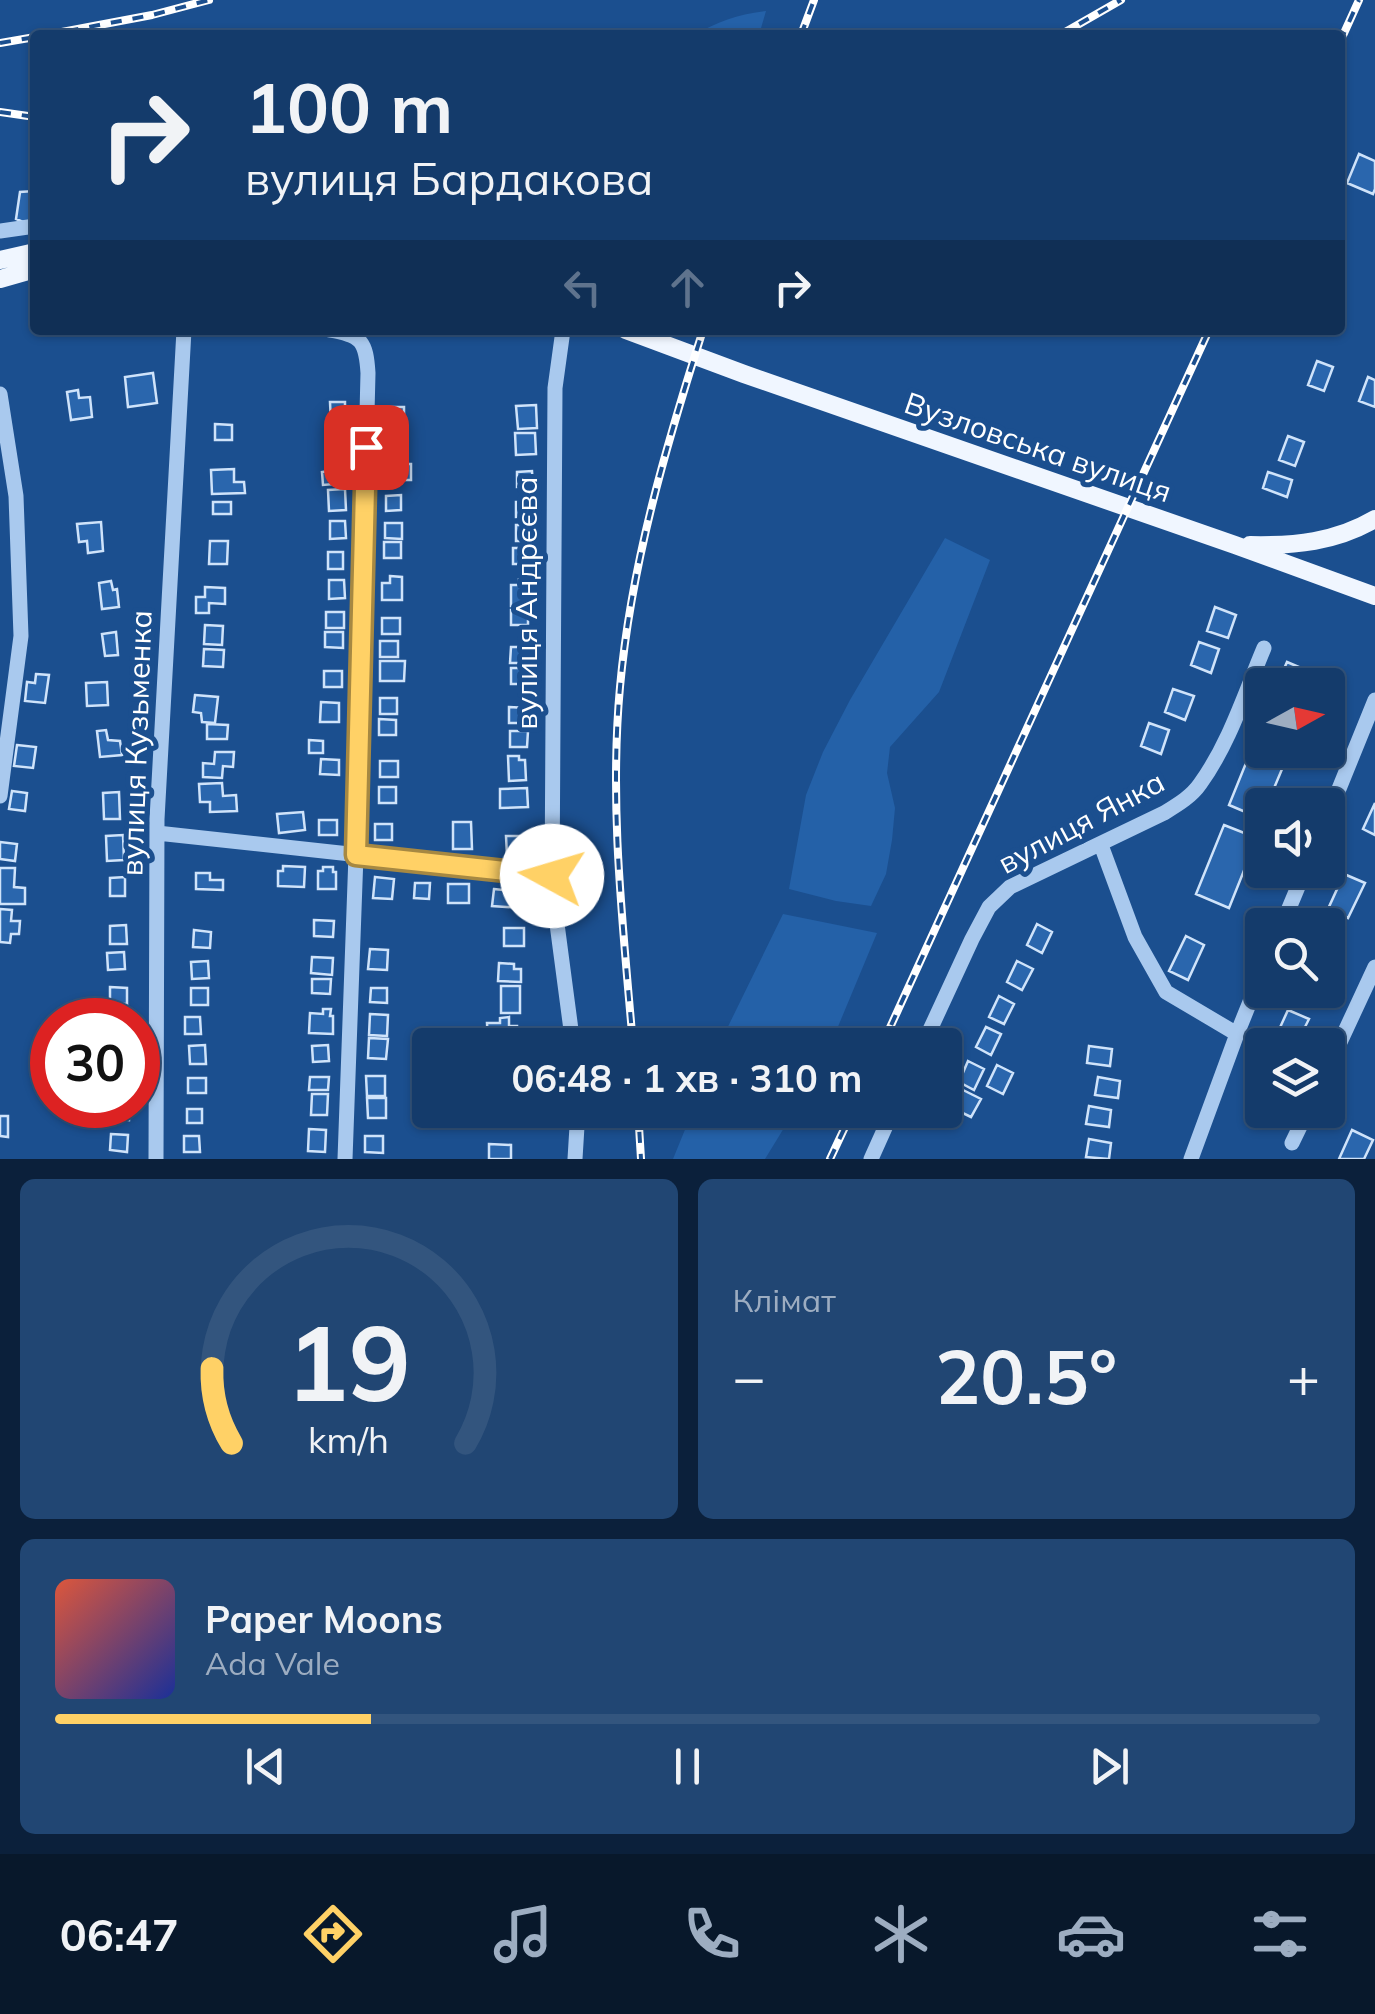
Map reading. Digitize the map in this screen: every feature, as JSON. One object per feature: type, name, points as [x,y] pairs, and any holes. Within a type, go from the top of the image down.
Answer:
[{"type":"main road","points":[[0,260],[30,253]]},
{"type":"main road","points":[[0,279],[30,270]]},
{"type":"main road","name":"Вузловська вулиця","points":[[640,335],[1375,596]]},
{"type":"main road","points":[[1235,544],[1290,546],[1375,520]]},
{"type":"street","points":[[0,231],[30,227]]},
{"type":"street","name":"вулиця Кузьменка","points":[[156,1159],[157,833],[184,335]]},
{"type":"street","points":[[345,1159],[368,373],[366,352],[360,340],[351,335]]},
{"type":"street","name":"вулиця Андрєєва","points":[[562,335],[555,388],[552,876],[571,1028]]},
{"type":"street","points":[[0,394],[16,496],[21,636],[2,748],[0,796]]},
{"type":"street","name":"вулиця Янка","points":[[931,1028],[989,907],[1010,887],[1174,807],[1200,784],[1226,736],[1264,648]]},
{"type":"street","points":[[1339,788],[1375,700]]},
{"type":"street","points":[[157,833],[552,876]]},
{"type":"street","points":[[1101,844],[1135,937],[1166,992],[1237,1034]]},
{"type":"street","points":[[1345,1031],[1375,967]]},
{"type":"street","points":[[1191,1159],[1247,1008]]},
{"type":"street","points":[[575,1159],[577,1128]]},
{"type":"street","points":[[871,1159],[886,1128]]},
{"type":"street","points":[[1292,1144],[1300,1128]]},
{"type":"shaded area","points":[[766,11],[760,30],[704,30],[728,19]]},
{"type":"shaded area","points":[[945,538],[990,560],[939,692],[890,747],[887,773],[895,808],[886,874],[871,906],[789,889],[806,795],[823,752]]},
{"type":"shaded area","points":[[783,914],[877,933],[837,1028],[727,1028]]},
{"type":"shaded area","points":[[686,1128],[784,1128],[765,1159],[673,1159]]},
{"type":"building","points":[[1359,154],[1375,161],[1373,194],[1347,183]]},
{"type":"building","points":[[30,191],[30,225],[16,219],[20,192]]},
{"type":"building","points":[[1317,361],[1333,367],[1324,391],[1308,385]]},
{"type":"building","points":[[153,373],[157,403],[128,407],[125,377]]},
{"type":"building","points":[[1368,377],[1375,380],[1375,407],[1359,401]]},
{"type":"building","points":[[78,390],[79,398],[90,397],[92,417],[71,420],[67,392]]},
{"type":"building","points":[[330,402],[345,402],[345,423],[331,424]]},
{"type":"building","points":[[536,405],[537,428],[518,429],[516,406]]},
{"type":"building","points":[[388,407],[404,407],[404,421],[389,422]]},
{"type":"building","points":[[215,424],[232,425],[232,440],[215,440]]},
{"type":"building","points":[[404,426],[405,451],[390,452],[389,427]]},
{"type":"building","points":[[330,429],[346,429],[346,445],[331,445]]},
{"type":"building","points":[[515,433],[535,433],[536,454],[516,455]]},
{"type":"building","points":[[1288,436],[1304,442],[1295,466],[1279,460]]},
{"type":"building","points":[[345,462],[346,483],[323,485],[322,472],[329,471],[329,463]]},
{"type":"building","points":[[388,464],[411,464],[411,480],[388,480]]},
{"type":"building","points":[[234,469],[234,482],[244,482],[245,493],[212,494],[211,470]]},
{"type":"building","points":[[532,471],[533,486],[517,487],[517,472]]},
{"type":"building","points":[[1268,472],[1292,480],[1287,497],[1263,488]]},
{"type":"building","points":[[345,489],[346,510],[329,511],[328,490]]},
{"type":"building","points":[[401,495],[401,510],[386,511],[386,496]]},
{"type":"building","points":[[213,502],[231,502],[231,514],[213,514]]},
{"type":"building","points":[[516,502],[531,502],[532,516],[516,517]]},
{"type":"building","points":[[330,521],[345,521],[346,538],[330,539]]},
{"type":"building","points":[[101,522],[103,551],[88,553],[87,541],[79,542],[77,524]]},
{"type":"building","points":[[385,523],[402,523],[402,539],[385,538]]},
{"type":"building","points":[[516,525],[533,525],[533,541],[516,541]]},
{"type":"building","points":[[210,541],[228,541],[227,564],[209,564]]},
{"type":"building","points":[[384,542],[401,542],[401,558],[384,558]]},
{"type":"building","points":[[513,548],[531,548],[531,564],[513,564]]},
{"type":"building","points":[[328,552],[343,552],[343,569],[328,569]]},
{"type":"building","points":[[390,576],[402,577],[402,600],[382,600],[382,583],[390,583]]},
{"type":"building","points":[[525,578],[532,585],[532,606],[511,606],[511,585],[519,585],[519,579]]},
{"type":"building","points":[[329,580],[344,580],[345,598],[329,599]]},
{"type":"building","points":[[111,581],[113,590],[117,589],[119,607],[102,609],[99,583]]},
{"type":"building","points":[[205,587],[225,588],[225,604],[209,603],[209,613],[196,613],[196,597],[205,597]]},
{"type":"building","points":[[1215,607],[1236,615],[1228,638],[1207,631]]},
{"type":"building","points":[[511,610],[528,610],[528,625],[511,625]]},
{"type":"building","points":[[326,612],[344,612],[344,628],[326,628]]},
{"type":"building","points":[[382,618],[400,618],[400,634],[382,634]]},
{"type":"building","points":[[205,625],[223,626],[222,645],[204,644]]},
{"type":"building","points":[[116,632],[118,655],[105,656],[102,634]]},
{"type":"building","points":[[325,632],[343,632],[343,648],[325,647]]},
{"type":"building","points":[[380,641],[398,641],[398,657],[380,657]]},
{"type":"building","points":[[1199,642],[1219,649],[1211,673],[1191,665]]},
{"type":"building","points":[[511,647],[528,647],[528,663],[510,663]]},
{"type":"building","points":[[204,649],[224,650],[223,667],[203,666]]},
{"type":"building","points":[[380,661],[405,661],[404,681],[380,681]]},
{"type":"building","points":[[511,668],[528,668],[528,684],[511,684]]},
{"type":"building","points":[[324,671],[342,671],[342,687],[324,687]]},
{"type":"building","points":[[36,674],[49,675],[45,703],[25,701],[27,682],[35,683]]},
{"type":"building","points":[[107,682],[108,705],[87,706],[86,683]]},
{"type":"building","points":[[1173,689],[1194,696],[1185,720],[1165,712]]},
{"type":"building","points":[[195,695],[218,697],[215,723],[202,722],[201,713],[193,712]]},
{"type":"building","points":[[380,698],[397,698],[397,714],[380,714]]},
{"type":"building","points":[[321,702],[339,703],[339,722],[320,722]]},
{"type":"building","points":[[509,707],[527,708],[527,723],[509,723]]},
{"type":"building","points":[[379,719],[396,720],[396,735],[379,735]]},
{"type":"building","points":[[1149,723],[1169,730],[1161,754],[1141,746]]},
{"type":"building","points":[[207,724],[228,725],[227,739],[207,739]]},
{"type":"building","points":[[106,730],[108,740],[120,741],[122,755],[100,757],[97,731]]},
{"type":"building","points":[[510,731],[528,731],[527,747],[510,747]]},
{"type":"building","points":[[309,740],[323,741],[323,753],[309,753]]},
{"type":"building","points":[[17,745],[36,747],[33,768],[14,766]]},
{"type":"building","points":[[215,752],[234,752],[233,767],[223,766],[222,778],[203,777],[203,763],[214,764]]},
{"type":"building","points":[[508,756],[525,760],[526,780],[509,781]]},
{"type":"building","points":[[321,759],[339,760],[339,775],[320,774]]},
{"type":"building","points":[[380,761],[398,761],[398,777],[380,777]]},
{"type":"building","points":[[1245,766],[1282,768],[1274,788],[1245,788],[1245,812],[1229,805]]},
{"type":"building","points":[[222,783],[223,796],[236,795],[237,811],[210,812],[210,802],[200,802],[199,784]]},
{"type":"building","points":[[379,787],[396,787],[396,803],[379,803]]},
{"type":"building","points":[[527,788],[528,807],[500,808],[500,789]]},
{"type":"building","points":[[12,791],[27,793],[25,811],[9,809]]},
{"type":"building","points":[[119,792],[120,819],[104,819],[103,793]]},
{"type":"building","points":[[1375,803],[1375,835],[1363,829]]},
{"type":"building","points":[[303,812],[305,830],[279,833],[277,814]]},
{"type":"building","points":[[319,820],[337,820],[337,835],[319,835]]},
{"type":"building","points":[[453,822],[471,822],[472,849],[453,849]]},
{"type":"building","points":[[375,824],[392,824],[392,840],[375,840]]},
{"type":"building","points":[[1224,825],[1245,833],[1245,868],[1229,908],[1196,894]]},
{"type":"building","points":[[123,835],[124,860],[107,861],[106,836]]},
{"type":"building","points":[[506,836],[524,836],[525,855],[507,856]]},
{"type":"building","points":[[0,842],[17,844],[15,861],[0,859]]},
{"type":"building","points":[[283,866],[305,867],[304,887],[278,886],[278,871],[283,871]]},
{"type":"building","points":[[323,867],[333,867],[336,872],[336,889],[318,889],[318,871],[323,871]]},
{"type":"building","points":[[0,868],[15,868],[14,887],[25,888],[25,904],[0,904]]},
{"type":"building","points":[[196,873],[210,873],[210,880],[223,880],[223,890],[196,889]]},
{"type":"building","points":[[1345,874],[1365,883],[1348,918],[1345,908],[1328,908],[1338,888],[1345,888]]},
{"type":"building","points":[[125,877],[125,896],[110,896],[110,878]]},
{"type":"building","points":[[375,877],[394,879],[392,899],[373,898]]},
{"type":"building","points":[[415,883],[430,883],[429,899],[414,898]]},
{"type":"building","points":[[448,884],[469,884],[469,903],[448,903]]},
{"type":"building","points":[[494,889],[523,892],[522,908],[492,906]]},
{"type":"building","points":[[0,909],[12,910],[11,921],[20,921],[19,934],[11,934],[10,943],[0,942]]},
{"type":"building","points":[[314,920],[334,921],[333,937],[314,936]]},
{"type":"building","points":[[1037,924],[1052,932],[1042,953],[1027,945]]},
{"type":"building","points":[[126,925],[127,944],[110,944],[110,926]]},
{"type":"building","points":[[504,928],[524,928],[524,946],[504,946]]},
{"type":"building","points":[[194,930],[211,932],[210,948],[193,947]]},
{"type":"building","points":[[1186,936],[1204,945],[1188,980],[1169,971]]},
{"type":"building","points":[[370,949],[388,950],[387,970],[368,969]]},
{"type":"building","points":[[124,952],[125,969],[108,970],[107,953]]},
{"type":"building","points":[[312,957],[333,958],[332,975],[311,973]]},
{"type":"building","points":[[208,961],[209,978],[192,979],[191,962]]},
{"type":"building","points":[[1017,961],[1033,969],[1022,990],[1007,982]]},
{"type":"building","points":[[499,963],[521,969],[521,982],[498,981]]},
{"type":"building","points":[[312,979],[331,979],[330,994],[312,993]]},
{"type":"building","points":[[501,986],[520,986],[520,1013],[501,1013]]},
{"type":"building","points":[[110,987],[127,988],[127,998],[110,998]]},
{"type":"building","points":[[191,988],[208,988],[208,1005],[191,1005]]},
{"type":"building","points":[[371,988],[387,988],[387,1003],[370,1002]]},
{"type":"building","points":[[999,996],[1014,1004],[1004,1024],[989,1017]]},
{"type":"building","points":[[323,1009],[331,1009],[333,1034],[309,1033],[310,1013],[323,1014]]},
{"type":"building","points":[[1288,1010],[1309,1019],[1304,1028],[1280,1028]]},
{"type":"building","points":[[370,1014],[388,1015],[387,1036],[369,1035]]},
{"type":"building","points":[[185,1017],[200,1017],[201,1034],[185,1034]]},
{"type":"building","points":[[509,1017],[509,1026],[517,1028],[487,1028],[487,1023],[500,1023],[500,1018]]},
{"type":"building","points":[[986,1027],[1001,1034],[991,1055],[976,1047]]},
{"type":"building","points":[[369,1038],[388,1039],[386,1059],[368,1058]]},
{"type":"building","points":[[205,1045],[206,1064],[190,1064],[189,1046]]},
{"type":"building","points":[[328,1045],[329,1061],[313,1062],[312,1046]]},
{"type":"building","points":[[1089,1046],[1112,1049],[1110,1066],[1087,1063]]},
{"type":"building","points":[[968,1061],[984,1069],[974,1090],[962,1084]]},
{"type":"building","points":[[997,1065],[1013,1073],[1003,1094],[987,1086]]},
{"type":"building","points":[[366,1076],[385,1076],[385,1096],[367,1096]]},
{"type":"building","points":[[310,1077],[329,1077],[328,1090],[309,1090]]},
{"type":"building","points":[[1098,1077],[1120,1081],[1118,1098],[1095,1095]]},
{"type":"building","points":[[188,1078],[206,1078],[206,1093],[188,1093]]},
{"type":"building","points":[[962,1090],[981,1099],[971,1117],[962,1113]]},
{"type":"building","points":[[312,1094],[328,1094],[327,1115],[311,1115]]},
{"type":"building","points":[[367,1098],[386,1098],[386,1118],[368,1118]]},
{"type":"building","points":[[1089,1106],[1111,1110],[1109,1127],[1086,1124]]},
{"type":"building","points":[[187,1109],[202,1109],[202,1123],[187,1123]]},
{"type":"building","points":[[0,1116],[8,1116],[8,1137],[0,1136]]},
{"type":"building","points":[[309,1129],[326,1130],[325,1152],[308,1151]]},
{"type":"building","points":[[1352,1130],[1373,1140],[1364,1159],[1339,1159]]},
{"type":"building","points":[[111,1134],[128,1135],[127,1152],[110,1150]]},
{"type":"building","points":[[184,1136],[199,1136],[200,1152],[184,1152]]},
{"type":"building","points":[[365,1136],[383,1136],[383,1153],[365,1152]]},
{"type":"building","points":[[1089,1139],[1111,1143],[1109,1159],[1086,1157]]},
{"type":"building","points":[[489,1144],[511,1145],[511,1159],[489,1159]]},
{"type":"railway","points":[[72,30],[209,0]]},
{"type":"railway","points":[[803,30],[814,0]]},
{"type":"railway","points":[[1069,30],[1121,0]]},
{"type":"railway","points":[[1345,31],[1359,0]]},
{"type":"railway","points":[[0,43],[30,38]]},
{"type":"railway","points":[[0,112],[30,116]]},
{"type":"railway","points":[[632,1028],[617,821],[620,687],[641,551],[701,335]]},
{"type":"railway","points":[[890,1028],[1207,335]]},
{"type":"railway","points":[[639,1128],[641,1159]]},
{"type":"railway","points":[[830,1159],[845,1128]]},
{"type":"route","points":[[366,447],[356,855],[552,876]]}]
